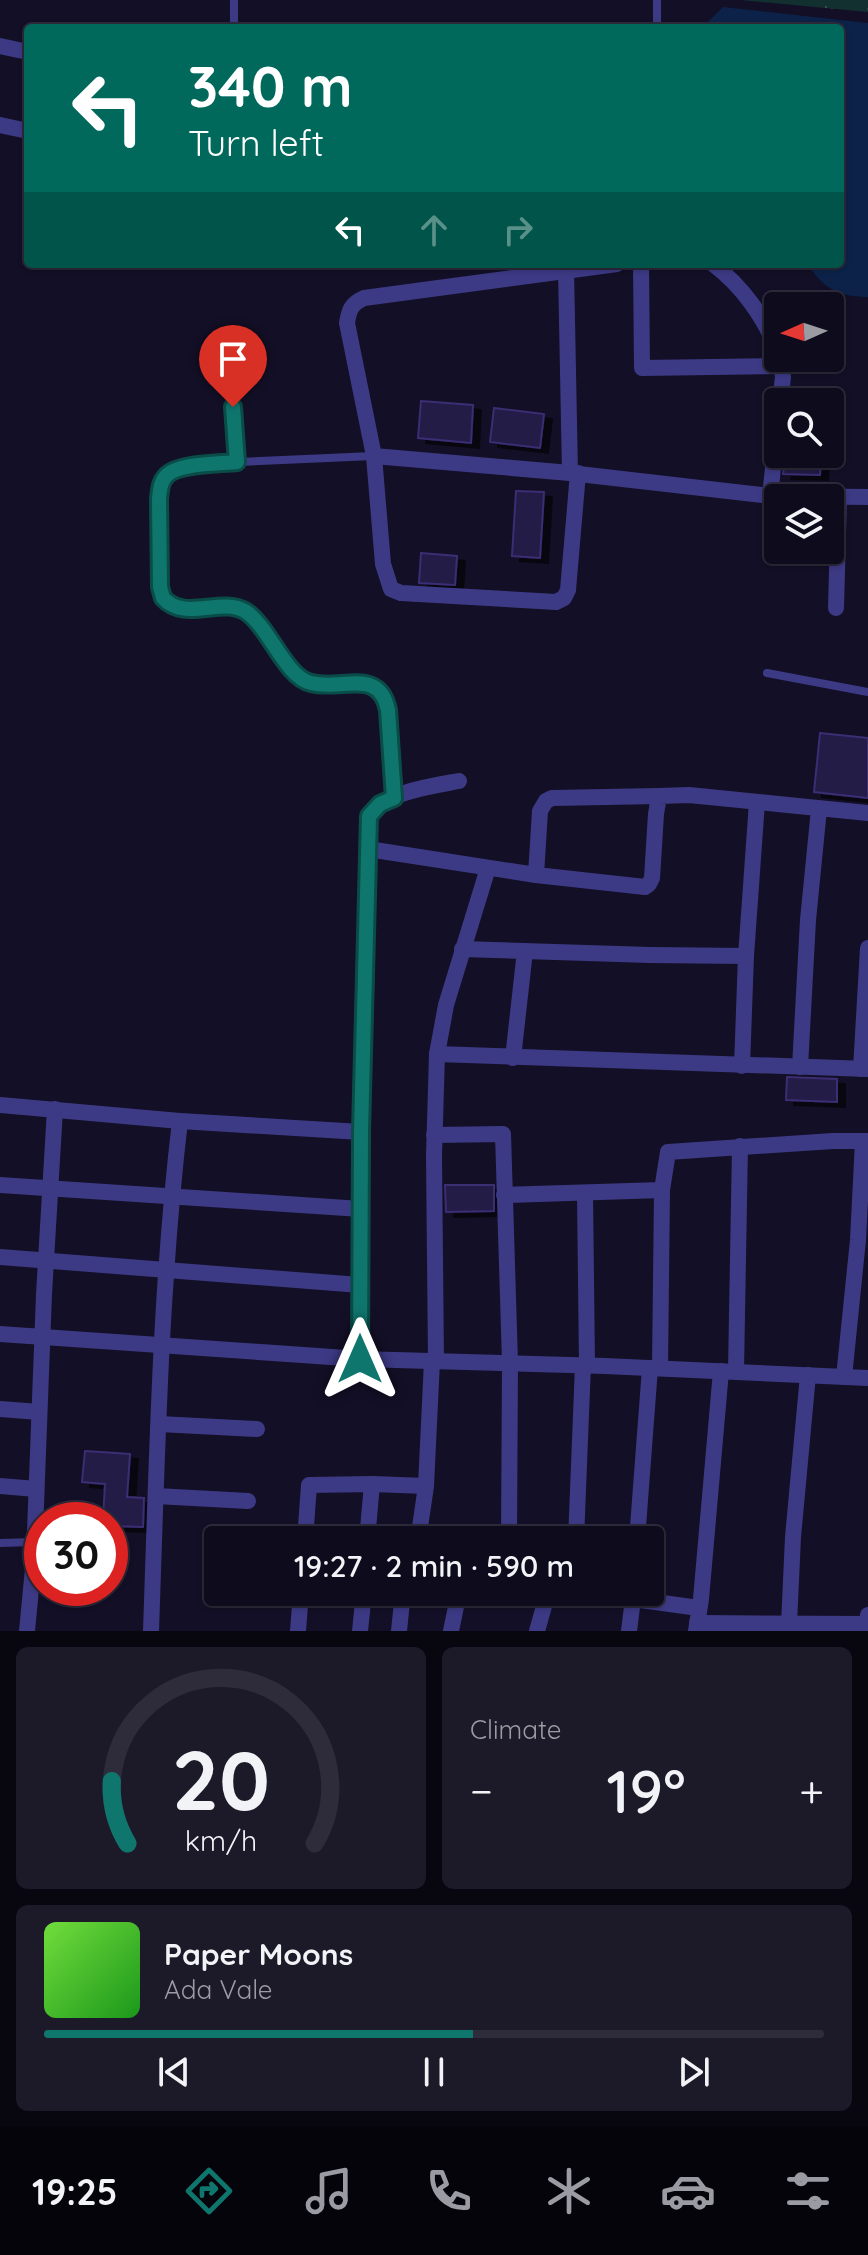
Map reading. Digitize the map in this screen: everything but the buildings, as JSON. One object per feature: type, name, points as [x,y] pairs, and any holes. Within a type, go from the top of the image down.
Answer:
[{"type":"street","points":[[0,46],[24,51]]},
{"type":"street","points":[[0,125],[24,130]]},
{"type":"street","points":[[566,270],[574,473],[568,590],[564,598],[556,602],[401,593],[391,589],[383,564],[374,456],[347,323],[349,310],[364,298],[566,270],[583,268]]},
{"type":"street","points":[[641,268],[642,368],[764,360]]},
{"type":"street","points":[[718,268],[734,281],[764,323]]},
{"type":"street","points":[[374,456],[574,473],[764,495]]},
{"type":"street","points":[[844,497],[868,497]]},
{"type":"street","points":[[836,608],[837,564]]},
{"type":"street","points":[[360,1359],[361,1132],[369,816],[380,804],[394,798],[459,781]]},
{"type":"street","points":[[536,875],[540,811],[552,798],[689,795],[868,813]]},
{"type":"street","points":[[368,849],[536,875],[645,887],[652,878],[659,796]]},
{"type":"street","points":[[742,1066],[757,802]]},
{"type":"street","points":[[800,1067],[808,920],[819,809]]},
{"type":"street","points":[[420,1526],[426,1486],[434,1361],[437,1054],[446,1005],[488,868]]},
{"type":"street","points":[[437,1054],[865,1069],[868,948]]},
{"type":"street","points":[[462,949],[746,956]]},
{"type":"street","points":[[513,1058],[525,951]]},
{"type":"street","points":[[0,1105],[180,1121],[361,1132]]},
{"type":"street","points":[[36,1502],[55,1109]]},
{"type":"street","points":[[151,1631],[166,1271],[180,1121]]},
{"type":"street","points":[[434,1135],[503,1134],[510,1362],[509,1526]]},
{"type":"street","points":[[638,1526],[655,1368],[662,1190],[668,1152],[866,1141],[864,1207],[844,1377]]},
{"type":"street","points":[[697,1620],[729,1371],[740,1146]]},
{"type":"street","points":[[0,1185],[361,1209]]},
{"type":"street","points":[[504,1195],[662,1190]]},
{"type":"street","points":[[577,1526],[585,1365],[585,1193]]},
{"type":"street","points":[[0,1257],[360,1285]]},
{"type":"street","points":[[0,1334],[360,1359],[510,1362],[868,1378]]},
{"type":"street","points":[[789,1624],[793,1537],[808,1375]]},
{"type":"street","points":[[0,1409],[39,1412]]},
{"type":"street","points":[[159,1424],[257,1429]]},
{"type":"street","points":[[368,1526],[372,1484]]},
{"type":"street","points":[[306,1526],[309,1485],[426,1486]]},
{"type":"street","points":[[0,1486],[36,1489]]},
{"type":"street","points":[[156,1496],[248,1501]]},
{"type":"street","points":[[27,1631],[29,1606]]},
{"type":"street","points":[[298,1631],[300,1606]]},
{"type":"street","points":[[360,1631],[363,1606]]},
{"type":"street","points":[[399,1631],[402,1606]]},
{"type":"street","points":[[451,1631],[456,1606]]},
{"type":"street","points":[[537,1631],[544,1606]]},
{"type":"street","points":[[629,1631],[632,1606]]},
{"type":"street","points":[[661,1606],[697,1620],[824,1627],[867,1624],[868,1615]]},
{"type":"lane","points":[[234,0],[234,24]]},
{"type":"lane","points":[[657,0],[657,24]]},
{"type":"lane","points":[[229,351],[237,462]]},
{"type":"lane","points":[[374,456],[237,462],[177,469],[168,473],[161,484],[159,499],[160,587],[163,598],[176,608],[234,607],[245,611],[298,677],[309,683],[377,687],[385,696],[388,710],[394,798]]},
{"type":"lane","points":[[767,673],[868,692]]},
{"type":"lane","points":[[0,1543],[24,1542]]},
{"type":"green space","points":[[741,0],[868,0],[868,12]]},
{"type":"water","points":[[723,7],[868,23],[868,297],[832,290],[810,268],[844,268],[844,24],[708,24]]},
{"type":"route","points":[[233,407],[237,462],[177,469],[168,473],[161,484],[160,587],[163,598],[176,608],[234,607],[245,611],[298,677],[309,683],[377,687],[385,696],[388,710],[394,798],[373,809],[369,816],[361,1132],[360,1359]]}]
